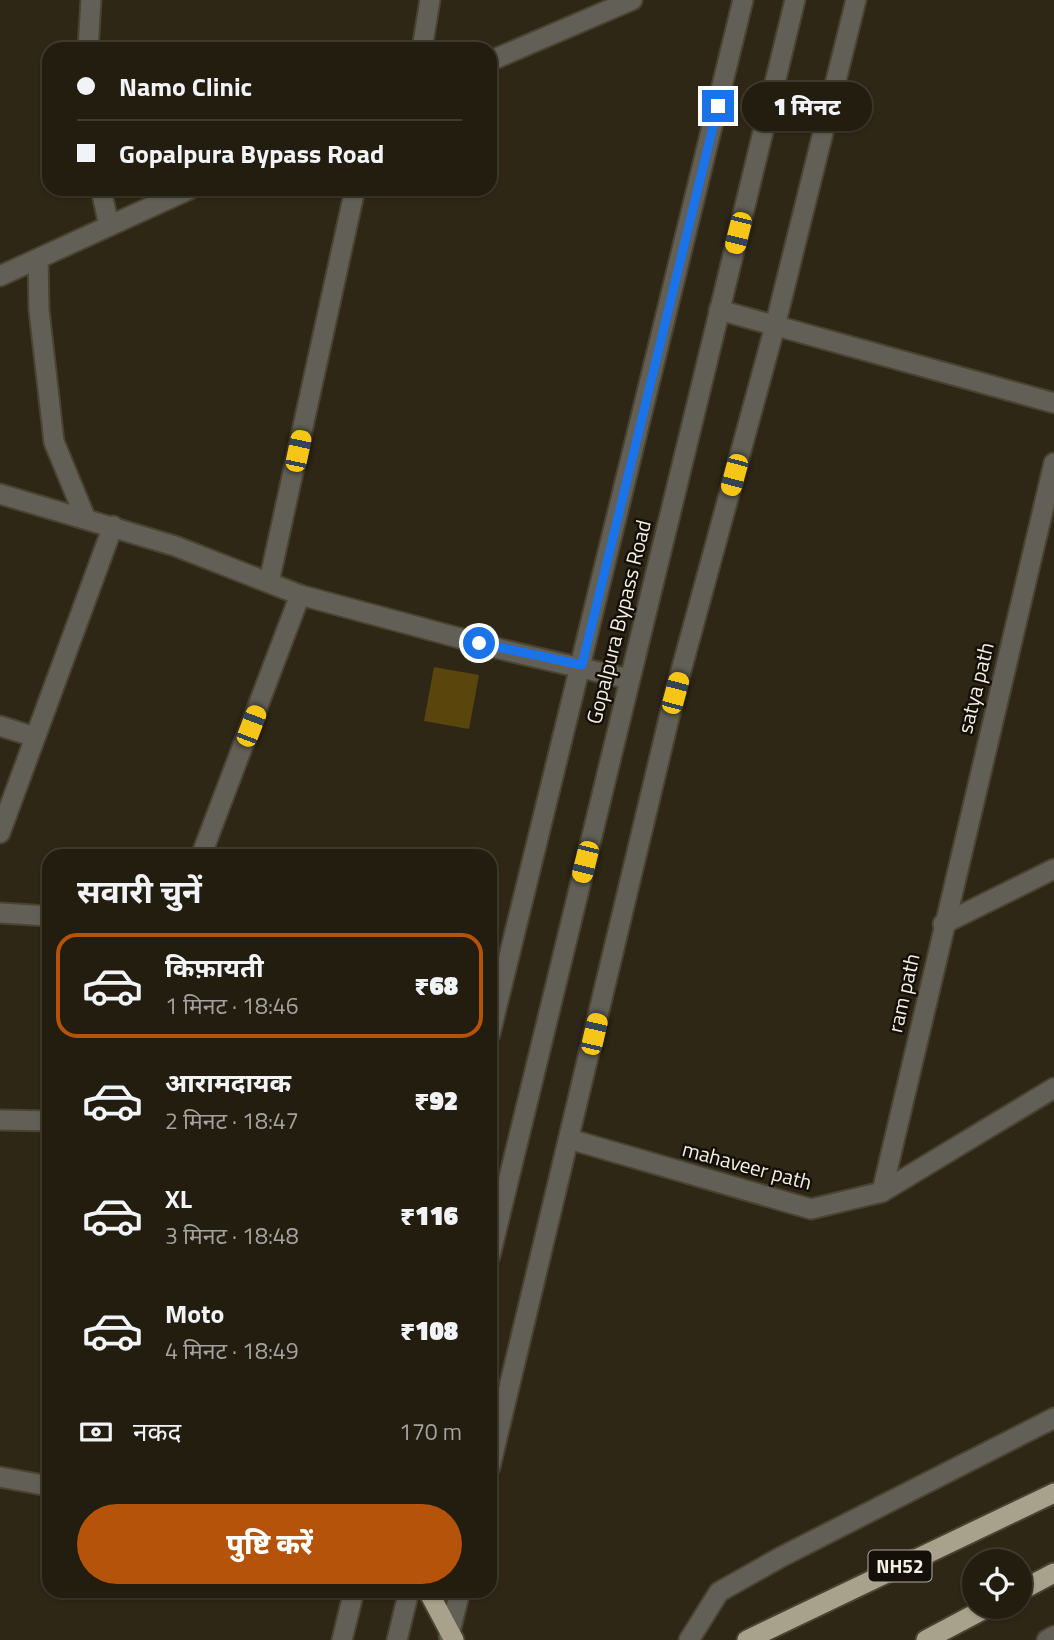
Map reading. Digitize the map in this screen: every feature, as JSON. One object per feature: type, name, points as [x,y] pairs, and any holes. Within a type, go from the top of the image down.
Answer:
[{"type":"highway","name":"NH52","points":[[747,1640],[1054,1493]]},
{"type":"highway","points":[[1032,1585],[1054,1573]]},
{"type":"highway","points":[[432,1598],[452,1638]]},
{"type":"highway","points":[[926,1640],[966,1619]]},
{"type":"street","points":[[88,42],[91,0]]},
{"type":"street","points":[[423,42],[430,0]]},
{"type":"street","points":[[497,58],[632,0]]},
{"type":"street","name":"Gopalpura Bypass Road","points":[[497,1006],[743,0]]},
{"type":"street","name":"Gopalpura Bypass Road","points":[[497,1227],[795,0]]},
{"type":"street","points":[[497,1438],[675,693],[775,326],[856,0]]},
{"type":"street","points":[[103,196],[109,226]]},
{"type":"street","points":[[0,276],[175,196]]},
{"type":"street","points":[[269,582],[353,196]]},
{"type":"street","points":[[38,259],[38,310],[54,442],[85,517]]},
{"type":"street","points":[[719,310],[1054,403]]},
{"type":"street","name":"satya path","points":[[943,924],[1054,463]]},
{"type":"street","points":[[0,494],[113,526],[300,595],[504,650],[582,665],[629,679]]},
{"type":"street","points":[[0,833],[113,526]]},
{"type":"street","points":[[204,849],[300,595]]},
{"type":"street","points":[[0,726],[35,737]]},
{"type":"street","points":[[943,924],[1054,869]]},
{"type":"street","points":[[0,914],[42,916]]},
{"type":"street","name":"ram path","points":[[882,1192],[943,924]]},
{"type":"street","name":"mahaveer path","points":[[569,1139],[811,1209],[882,1192],[1054,1088]]},
{"type":"street","points":[[0,1120],[42,1121]]},
{"type":"street","points":[[689,1640],[719,1592],[781,1557],[1054,1419]]},
{"type":"street","points":[[0,1476],[42,1485]]},
{"type":"street","points":[[342,1640],[352,1598]]},
{"type":"street","points":[[397,1640],[407,1598]]},
{"type":"street","points":[[452,1638],[459,1598]]},
{"type":"street","points":[[1047,1640],[1054,1636]]},
{"type":"building","points":[[434,667],[479,675],[469,729],[424,721]]},
{"type":"route","points":[[479,643],[582,665],[718,106]]}]
